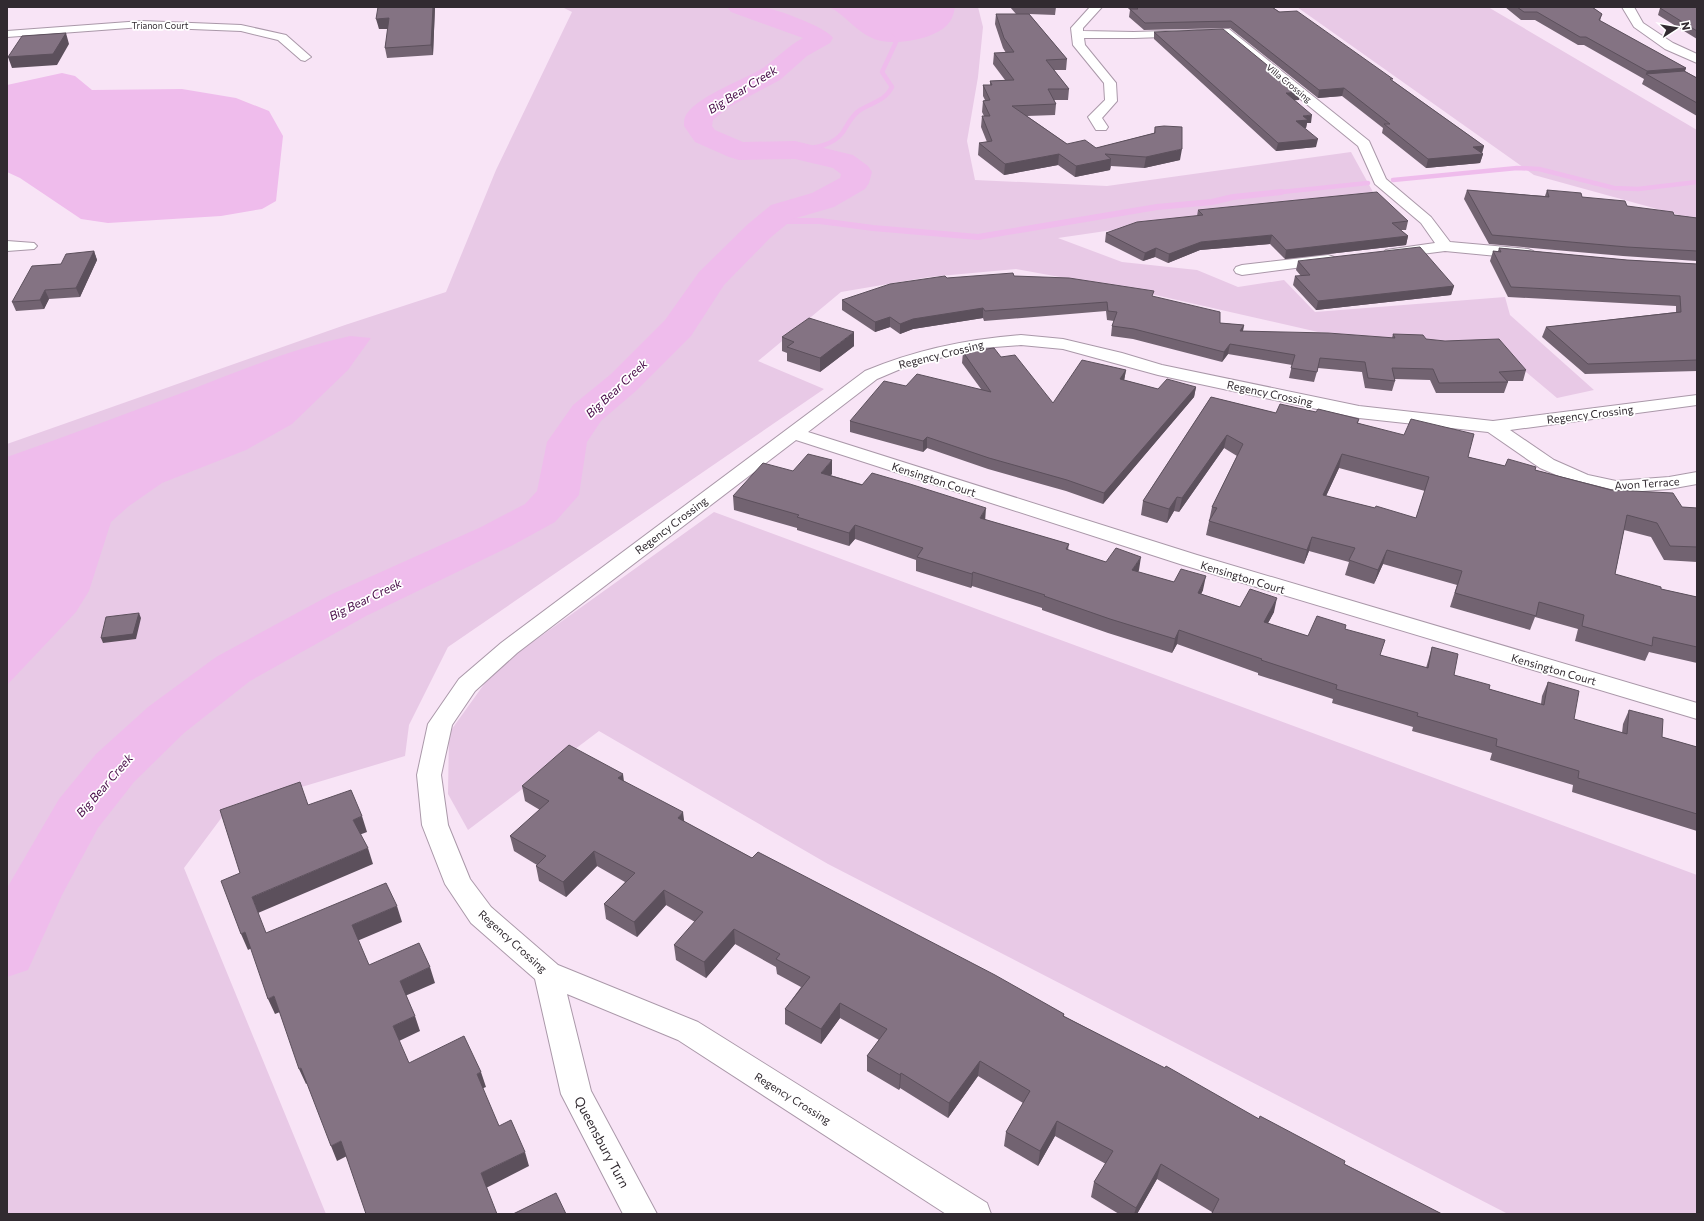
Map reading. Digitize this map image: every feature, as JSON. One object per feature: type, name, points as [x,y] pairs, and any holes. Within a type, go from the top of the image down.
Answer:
[{"type":"street","points":[[1096,7],[1077,28],[1079,44],[1110,83],[1110,101],[1095,117],[1101,127]]},
{"type":"street","points":[[1628,7],[1638,25],[1669,46],[1697,60]]},
{"type":"street","name":"Trianon Court","points":[[7,34],[142,24],[241,28],[282,37],[305,57]]},
{"type":"street","name":"Villa Crossing","points":[[1078,34],[1225,31],[1364,144],[1380,181],[1426,220],[1445,246]]},
{"type":"street","points":[[7,246],[29,246]]},
{"type":"street","points":[[1375,254],[1445,246],[1546,256]]},
{"type":"street","points":[[1242,270],[1343,258]]},
{"type":"street","name":"Regency Crossing","points":[[975,1214],[688,1032],[548,973],[481,914],[458,884],[435,826],[429,775],[440,724],[467,685],[509,648],[792,433],[871,375],[904,361],[981,343],[1021,340],[1063,344],[1116,357],[1158,370],[1358,412],[1492,427],[1697,400]]},
{"type":"street","name":"Avon Terrace","points":[[1492,427],[1547,464],[1582,479],[1616,488],[1669,483],[1697,478]]},
{"type":"street","name":"Kensington Court","points":[[792,433],[1190,560],[1697,711]]},
{"type":"street","name":"Queensbury Turn","points":[[548,973],[576,1094],[641,1214]]},
{"type":"shaded area","points":[[562,7],[978,7],[983,27],[978,77],[967,141],[975,180],[1107,186],[1351,152],[1373,192],[1058,238],[1122,262],[1197,270],[1238,287],[1284,280],[1315,312],[1505,297],[1510,315],[1594,390],[1557,398],[1489,341],[1443,342],[1318,332],[1142,292],[1016,269],[929,277],[841,292],[758,361],[824,389],[448,647],[409,725],[405,756],[228,809],[184,868],[326,1214],[7,1214],[7,444],[345,325],[446,292],[496,170],[572,12]]},
{"type":"shaded area","points":[[829,7],[955,7],[953,16],[942,30],[923,38],[901,42],[890,42],[880,41],[866,35],[835,10]]},
{"type":"shaded area","points":[[1297,7],[1488,7],[1697,130],[1697,220],[1534,175]]},
{"type":"shaded area","points":[[62,73],[75,76],[92,90],[182,89],[236,98],[269,111],[283,136],[276,201],[262,209],[221,216],[108,223],[81,219],[20,178],[7,172],[7,85]]},
{"type":"shaded area","points":[[350,336],[371,338],[348,370],[292,424],[246,450],[162,483],[129,506],[111,522],[89,591],[76,612],[7,685],[7,457],[78,432],[271,359],[310,346]]},
{"type":"shaded area","points":[[714,512],[1697,875],[1697,1214],[1508,1214],[828,864],[599,731],[468,830],[448,794],[449,733],[495,669]]},
{"type":"building","points":[[378,7],[433,7],[431,45],[385,48],[389,18],[376,19]]},
{"type":"building","points":[[1136,7],[1272,7],[1279,12],[1297,11],[1484,146],[1473,147],[1483,154],[1428,159],[1384,124],[1390,124],[1344,88],[1319,90],[1231,21],[1145,23],[1130,9],[1138,9]]},
{"type":"building","points":[[1517,7],[1592,7],[1602,14],[1599,20],[1686,68],[1647,71],[1586,37],[1580,37],[1537,12],[1524,12]]},
{"type":"building","points":[[1697,7],[1697,31],[1660,8]]},
{"type":"building","points":[[996,14],[1029,14],[1067,59],[1046,60],[1069,89],[1048,89],[1056,104],[1012,106],[1067,144],[1085,140],[1096,148],[1155,133],[1155,127],[1164,126],[1182,127],[1182,149],[1146,157],[1105,154],[1111,159],[1076,166],[1059,154],[1005,164],[979,143],[992,141],[982,116],[990,116],[983,101],[990,100],[983,85],[992,85],[990,81],[1014,80],[994,53],[1014,52],[1004,38]]},
{"type":"building","points":[[1223,29],[1300,92],[1286,93],[1312,115],[1303,116],[1308,120],[1296,121],[1318,139],[1278,143],[1154,32]]},
{"type":"building","points":[[66,33],[53,54],[8,57],[22,36]]},
{"type":"building","points":[[1684,71],[1697,78],[1697,103],[1646,74]]},
{"type":"building","points":[[1467,190],[1549,197],[1547,190],[1581,193],[1582,197],[1625,201],[1627,206],[1673,212],[1674,215],[1697,218],[1697,251],[1627,247],[1492,235]]},
{"type":"building","points":[[1377,192],[1408,221],[1392,223],[1408,236],[1286,250],[1272,235],[1201,242],[1169,254],[1156,248],[1145,253],[1106,233],[1137,222],[1203,215],[1198,210]]},
{"type":"building","points":[[1420,247],[1454,286],[1318,301],[1295,276],[1310,275],[1298,261]]},
{"type":"building","points":[[1499,248],[1627,260],[1697,264],[1697,360],[1588,364],[1546,327],[1681,312],[1680,296],[1511,287],[1493,251],[1501,252]]},
{"type":"building","points":[[94,251],[76,288],[45,290],[40,300],[12,302],[32,266],[61,264],[66,254]]},
{"type":"building","points":[[1013,273],[1014,276],[1069,278],[1154,291],[1152,296],[1220,312],[1220,323],[1244,325],[1240,331],[1328,333],[1395,338],[1393,334],[1423,335],[1426,339],[1445,341],[1499,339],[1526,370],[1499,372],[1508,382],[1439,383],[1433,369],[1392,368],[1395,381],[1368,378],[1365,362],[1320,358],[1317,372],[1291,368],[1295,355],[1230,344],[1224,352],[1134,329],[1112,326],[1117,312],[1108,311],[1107,302],[985,311],[983,308],[913,319],[900,324],[890,317],[875,322],[842,300],[890,284],[945,276],[947,278]]},
{"type":"building","points":[[809,318],[854,332],[820,358],[787,347],[794,342],[782,337]]},
{"type":"building","points":[[994,348],[1001,357],[1015,355],[1053,403],[1082,360],[1126,370],[1120,379],[1158,389],[1167,379],[1196,387],[1104,493],[1067,480],[989,458],[927,437],[923,441],[850,421],[884,381],[906,386],[917,374],[991,392],[963,352]]},
{"type":"building","points":[[1211,397],[1276,413],[1280,404],[1316,412],[1318,409],[1359,419],[1357,423],[1404,435],[1411,419],[1474,434],[1468,457],[1505,466],[1508,459],[1536,467],[1535,470],[1611,490],[1673,493],[1682,507],[1697,508],[1697,547],[1670,546],[1657,523],[1627,515],[1615,574],[1661,587],[1661,589],[1697,597],[1697,647],[1653,637],[1652,646],[1582,626],[1584,615],[1539,602],[1536,616],[1455,593],[1462,571],[1387,550],[1378,570],[1349,560],[1355,548],[1312,537],[1307,550],[1209,521],[1217,508],[1212,507],[1243,444],[1227,435],[1182,498],[1177,497],[1169,509],[1143,501]],"holes":[[[1342,454],[1429,477],[1416,518],[1376,506],[1375,508],[1323,495]]]},
{"type":"building","points":[[808,454],[832,460],[821,473],[862,485],[872,473],[910,484],[986,508],[980,518],[1069,544],[1066,549],[1106,562],[1116,548],[1141,557],[1132,570],[1174,582],[1181,569],[1206,576],[1198,593],[1240,607],[1250,589],[1277,598],[1264,622],[1308,636],[1317,616],[1346,625],[1345,629],[1385,640],[1380,655],[1428,668],[1432,647],[1458,654],[1454,675],[1490,685],[1489,689],[1544,705],[1548,682],[1579,691],[1574,719],[1627,734],[1629,710],[1663,719],[1662,737],[1697,747],[1697,814],[1578,778],[1579,771],[1496,746],[1497,739],[1417,716],[1418,713],[1336,689],[1337,685],[1261,660],[1262,659],[1179,630],[1175,639],[1110,619],[1044,596],[1045,595],[973,572],[972,574],[917,557],[923,548],[855,525],[849,533],[797,517],[799,515],[733,496],[763,463],[793,471]]},
{"type":"building","points":[[139,613],[133,634],[101,638],[106,617]]},
{"type":"building","points":[[569,745],[623,774],[618,778],[683,812],[678,818],[752,858],[758,852],[995,975],[1064,1014],[1063,1016],[1165,1068],[1166,1066],[1259,1119],[1260,1116],[1345,1161],[1344,1164],[1442,1214],[1214,1214],[1212,1213],[1219,1199],[1161,1164],[1136,1208],[1094,1182],[1113,1151],[1057,1121],[1040,1151],[1006,1132],[1030,1091],[980,1061],[949,1103],[901,1073],[900,1075],[867,1056],[887,1029],[840,1003],[821,1029],[785,1009],[810,977],[776,959],[780,954],[734,929],[704,962],[674,945],[703,912],[664,890],[634,922],[604,904],[635,873],[594,851],[563,882],[536,866],[546,856],[510,836],[549,801],[522,786]]},
{"type":"building","points":[[300,782],[308,805],[351,790],[362,816],[353,820],[368,848],[252,897],[266,933],[386,883],[397,906],[352,925],[369,965],[419,943],[430,967],[400,981],[415,1016],[393,1026],[409,1063],[464,1036],[481,1072],[477,1074],[499,1126],[511,1120],[525,1152],[481,1173],[497,1214],[366,1214],[341,1141],[331,1146],[301,1068],[299,1069],[274,996],[268,999],[245,932],[241,934],[221,881],[240,873],[220,810]]},
{"type":"building","points":[[556,1193],[566,1214],[513,1214]]},
{"type":"waterway","name":"Big Bear Creek","points":[[7,952],[34,892],[78,814],[115,768],[166,720],[233,669],[349,605],[497,536],[540,513],[558,495],[567,442],[587,413],[624,382],[678,328],[711,279],[759,231],[782,212],[823,200],[854,183],[857,172],[843,161],[795,150],[739,151],[705,136],[698,126],[699,117],[719,101],[771,74],[798,51],[821,38],[811,32],[739,7]]},
{"type":"waterway","points":[[795,150],[821,146],[833,141],[843,132],[857,112],[878,101],[889,92],[892,87],[882,72],[896,42],[889,34]]},
{"type":"waterway","points":[[1393,180],[1517,168],[1539,169],[1614,188],[1638,189],[1697,182]]},
{"type":"waterway","points":[[1272,193],[1368,183]]},
{"type":"waterway","points":[[772,221],[820,221],[873,228],[978,237],[1157,207],[1212,202],[1233,197],[1281,192]]}]
